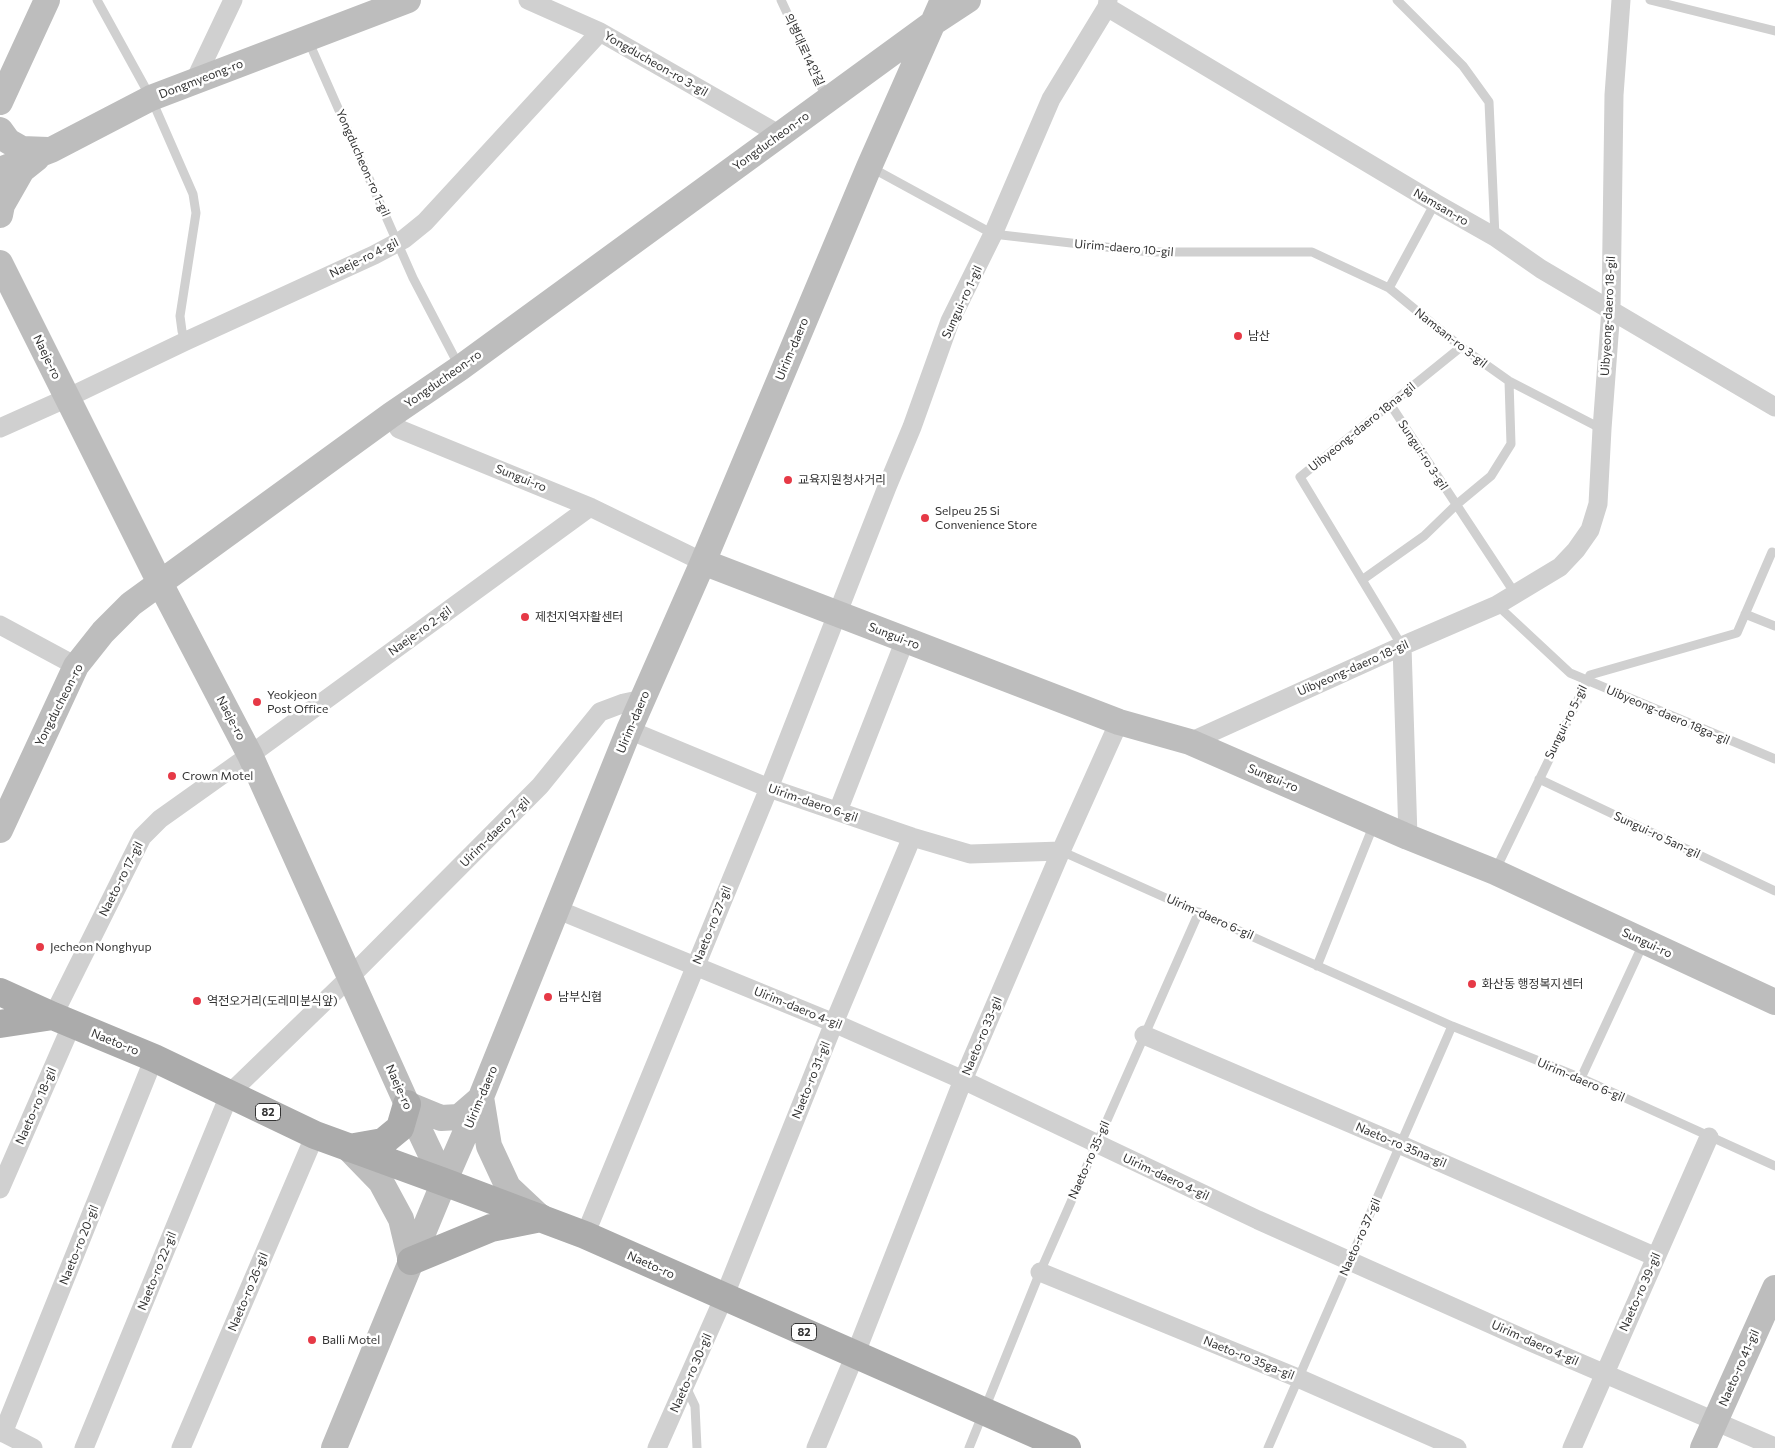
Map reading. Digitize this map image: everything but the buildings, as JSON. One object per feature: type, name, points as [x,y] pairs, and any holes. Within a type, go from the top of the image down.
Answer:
[{"type":"main road","name":"Naeto-ro","points":[[0,992],[154,1058],[315,1135],[585,1235],[1067,1448]]},
{"type":"main road","points":[[0,1024],[63,1020]]},
{"type":"main road","points":[[348,1148],[383,1142],[400,1128],[407,1104]]},
{"type":"main road","points":[[411,1261],[491,1228],[541,1218]]},
{"type":"street","points":[[0,102],[47,0]]},
{"type":"street","points":[[194,82],[233,0]]},
{"type":"street","name":"Dongmyeong-ro","points":[[0,170],[51,150],[151,98],[408,0]]},
{"type":"street","name":"Yongducheon-ro 3-gil","points":[[528,0],[600,32],[780,135]]},
{"type":"street","name":"Yongducheon-ro","points":[[0,830],[76,666],[103,632],[131,604],[391,415],[460,368],[828,100],[938,11],[968,0]]},
{"type":"street","name":"Uibyeong-daero 18-gil","points":[[1190,742],[1516,595],[1560,567],[1576,550],[1590,530],[1598,504],[1611,309],[1614,95],[1620,0]]},
{"type":"street","name":"Namsan-ro","points":[[1107,4],[1435,203],[1496,237],[1542,269],[1775,407]]},
{"type":"street","name":"Sungui-ro 1-gil","points":[[837,614],[912,427],[950,321],[994,234],[1051,99],[1107,4]]},
{"type":"street","name":"Uirim-daero","points":[[334,1448],[481,1097],[629,730],[869,167],[938,11]]},
{"type":"street","name":"Naeje-ro 4-gil","points":[[0,428],[398,243],[425,222],[600,32]]},
{"type":"street","points":[[0,130],[8,141],[22,150],[51,150]]},
{"type":"street","points":[[0,215],[2,205],[22,170],[51,150]]},
{"type":"street","name":"Naeje-ro","points":[[0,263],[160,583],[250,755],[444,1182]]},
{"type":"street","name":"Sungui-ro","points":[[391,415],[400,429],[590,507],[702,562],[1119,722],[1190,742],[1408,837],[1495,872],[1644,942],[1774,998]]},
{"type":"street","name":"Naeje-ro 2-gil","points":[[250,755],[590,507]]},
{"type":"street","name":"Naeto-ro 27-gil","points":[[585,1235],[769,788],[837,614]]},
{"type":"street","points":[[0,625],[76,666]]},
{"type":"street","points":[[838,811],[905,640]]},
{"type":"street","points":[[1402,646],[1408,837]]},
{"type":"street","name":"Uirim-daero 7-gil","points":[[350,977],[540,786],[600,712],[624,703],[643,699]]},
{"type":"street","name":"Naeto-ro 33-gil","points":[[816,1448],[855,1355],[963,1080],[1061,851],[1119,722]]},
{"type":"street","name":"Uirim-daero 6-gil","points":[[629,730],[769,788],[912,837],[970,854],[1061,851]]},
{"type":"street","name":"Naeto-ro 17-gil","points":[[63,1020],[142,837],[160,819],[250,755]]},
{"type":"street","name":"Naeto-ro 31-gil","points":[[724,1297],[834,1023],[912,837]]},
{"type":"street","name":"Uirim-daero 4-gil","points":[[556,909],[834,1023],[963,1080],[1258,1220],[1604,1374],[1775,1447]]},
{"type":"street","points":[[230,1093],[350,977]]},
{"type":"street","name":"Naeto-ro 18-gil","points":[[0,1189],[63,1020]]},
{"type":"street","name":"Naeto-ro 35na-gil","points":[[1144,1035],[1656,1256]]},
{"type":"street","name":"Naeto-ro 20-gil","points":[[2,1432],[154,1058]]},
{"type":"street","name":"Naeto-ro 22-gil","points":[[84,1448],[230,1093]]},
{"type":"street","points":[[407,1104],[441,1118],[459,1117],[481,1097]]},
{"type":"street","points":[[481,1097],[489,1146],[508,1187],[541,1218]]},
{"type":"street","name":"Naeto-ro 26-gil","points":[[181,1448],[315,1135]]},
{"type":"street","name":"Naeto-ro 39-gil","points":[[1572,1448],[1709,1137]]},
{"type":"street","points":[[348,1148],[381,1182],[401,1219],[411,1261]]},
{"type":"street","name":"Naeto-ro 35ga-gil","points":[[1040,1272],[1298,1378],[1457,1448]]},
{"type":"street","name":"Naeto-ro 41-gil","points":[[1703,1448],[1775,1288]]},
{"type":"street","name":"Naeto-ro 30-gil","points":[[657,1448],[724,1297]]},
{"type":"street","points":[[2,1432],[33,1448]]},
{"type":"lane","points":[[96,0],[151,98],[193,194],[196,213],[180,316],[182,331],[186,341]]},
{"type":"lane","name":"의병대로14안길","points":[[781,0],[828,100]]},
{"type":"lane","points":[[1397,0],[1463,66],[1489,102],[1496,237]]},
{"type":"lane","points":[[1650,0],[1775,31]]},
{"type":"lane","name":"Yongducheon-ro 1-gil","points":[[307,38],[413,278],[460,368]]},
{"type":"lane","name":"Uirim-daero 10-gil","points":[[869,167],[994,234],[1149,252],[1312,252],[1388,288]]},
{"type":"lane","points":[[1388,288],[1435,203]]},
{"type":"lane","name":"Namsan-ro 3-gil","points":[[1388,288],[1461,347],[1508,380],[1602,429]]},
{"type":"lane","name":"Uibyeong-daero 18na-gil","points":[[1402,646],[1300,477],[1461,347]]},
{"type":"lane","points":[[1362,580],[1424,536],[1456,505],[1491,476],[1511,444],[1508,380]]},
{"type":"lane","name":"Sungui-ro 3-gil","points":[[1390,404],[1456,505]]},
{"type":"lane","points":[[1456,505],[1516,595]]},
{"type":"lane","name":"Sungui-ro 5-gil","points":[[1495,872],[1590,675],[1737,633],[1772,552]]},
{"type":"lane","name":"Uibyeong-daero 18ga-gil","points":[[1497,605],[1570,673],[1775,759]]},
{"type":"lane","points":[[1745,614],[1775,626]]},
{"type":"lane","name":"Sungui-ro 5an-gil","points":[[1539,779],[1775,891]]},
{"type":"lane","points":[[1317,966],[1375,822]]},
{"type":"lane","name":"Uirim-daero 6-gil","points":[[1061,851],[1452,1026],[1581,1078],[1775,1166]]},
{"type":"lane","name":"Naeto-ro 35-gil","points":[[969,1448],[1040,1272],[1199,912]]},
{"type":"lane","points":[[1581,1078],[1644,942]]},
{"type":"lane","name":"Naeto-ro 37-gil","points":[[1268,1448],[1452,1026]]},
{"type":"lane","points":[[685,1384],[695,1406],[698,1448]]},
{"type":"place","name":"남산","points":[[1238,336]]},
{"type":"place","name":"교육지원청사거리","points":[[788,480]]},
{"type":"place","name":"Selpeu 25 Si Convenience Store","points":[[925,518]]},
{"type":"place","name":"제천지역자활센터","points":[[525,617]]},
{"type":"place","name":"Yeokjeon Post Office","points":[[257,702]]},
{"type":"place","name":"Crown Motel","points":[[172,776]]},
{"type":"place","name":"Jecheon Nonghyup","points":[[40,947]]},
{"type":"place","name":"화산동 행정복지센터","points":[[1472,984]]},
{"type":"place","name":"남부신협","points":[[548,997]]},
{"type":"place","name":"역전오거리(도레미분식앞)","points":[[197,1001]]},
{"type":"place","name":"Balli Motel","points":[[312,1340]]}]
